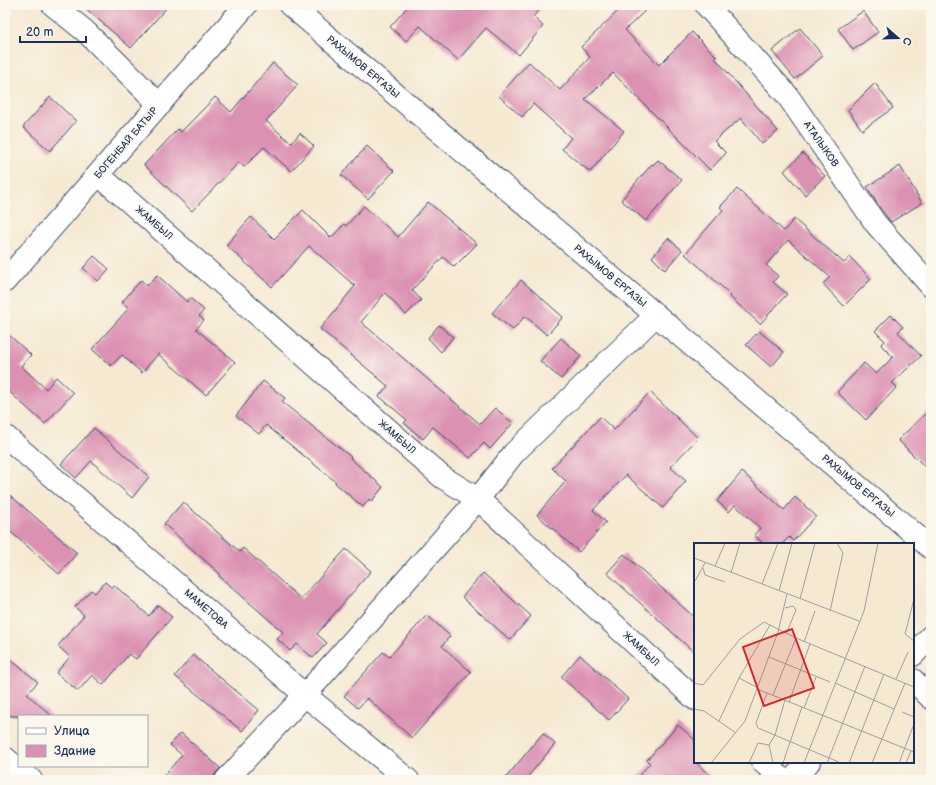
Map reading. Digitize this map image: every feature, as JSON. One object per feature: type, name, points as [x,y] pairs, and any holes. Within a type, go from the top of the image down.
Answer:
[{"type":"street","points":[[53,5],[85,31],[160,105]]},
{"type":"street","name":"БОГЕНБАЙ БАТЫР","points":[[5,281],[246,5]]},
{"type":"street","name":"РАХЫМОВ ЕРГАЗЫ","points":[[290,5],[931,548]]},
{"type":"street","name":"АТАЛЫКОВ","points":[[706,5],[787,95],[876,224],[931,286]]},
{"type":"street","name":"ЖАМБЫЛ","points":[[99,175],[442,477],[478,499],[694,698]]},
{"type":"street","points":[[226,780],[305,695],[478,499],[514,453],[656,315]]},
{"type":"street","name":"МАМЕТОВА","points":[[5,436],[305,695],[408,780]]},
{"type":"street","points":[[914,654],[931,636]]},
{"type":"street","points":[[914,681],[931,698]]},
{"type":"street","points":[[5,758],[31,780]]},
{"type":"street","points":[[764,763],[782,780]]},
{"type":"street","points":[[792,780],[808,763]]},
{"type":"building","points":[[82,5],[169,5],[131,48]]},
{"type":"building","points":[[409,5],[544,5],[533,17],[543,26],[519,55],[486,28],[458,60],[420,26],[406,41],[390,27]]},
{"type":"building","points":[[624,5],[651,5],[625,30],[659,65],[692,32],[717,57],[715,58],[778,131],[762,144],[741,118],[714,141],[726,153],[710,170],[613,73],[585,99],[624,131],[590,172],[562,149],[571,138],[533,104],[522,117],[499,96],[529,62],[560,90],[590,57],[581,47]]},
{"type":"building","points":[[863,11],[878,32],[853,50],[838,29]]},
{"type":"building","points":[[800,28],[823,56],[795,79],[772,51]]},
{"type":"building","points":[[273,63],[298,85],[266,121],[291,143],[300,133],[314,146],[291,171],[264,147],[244,167],[239,162],[192,211],[144,165],[178,129],[181,132],[215,97],[231,112]]},
{"type":"building","points":[[875,83],[893,108],[862,130],[848,110]]},
{"type":"building","points":[[50,97],[76,121],[50,151],[23,127]]},
{"type":"building","points":[[367,146],[394,171],[368,199],[341,175]]},
{"type":"building","points":[[803,153],[825,176],[805,195],[784,171]]},
{"type":"building","points":[[658,160],[682,180],[646,221],[621,200],[652,164],[653,165]]},
{"type":"building","points":[[900,166],[922,203],[891,222],[867,187]]},
{"type":"building","points":[[737,189],[784,231],[794,219],[844,263],[850,257],[871,279],[844,306],[823,284],[830,277],[788,240],[766,265],[778,276],[773,282],[787,294],[760,324],[729,296],[730,294],[685,254],[723,210],[720,207]]},
{"type":"building","points":[[428,202],[477,244],[454,267],[443,257],[412,290],[421,300],[406,315],[385,293],[361,322],[480,424],[495,408],[513,423],[490,449],[484,443],[470,458],[433,427],[423,439],[404,423],[407,420],[379,396],[388,386],[320,329],[355,286],[309,246],[272,287],[226,245],[251,217],[274,239],[303,210],[331,238],[344,224],[346,226],[364,206],[398,237]]},
{"type":"building","points":[[668,238],[682,250],[665,270],[652,257]]},
{"type":"building","points":[[94,256],[109,269],[98,281],[83,268]]},
{"type":"building","points":[[157,275],[187,302],[190,298],[204,310],[199,316],[204,320],[196,329],[235,362],[206,395],[158,354],[142,373],[122,355],[111,366],[92,349],[129,308],[122,302],[141,280],[147,286]]},
{"type":"building","points":[[521,280],[563,317],[547,335],[525,316],[513,330],[492,313]]},
{"type":"building","points":[[891,315],[903,327],[898,332],[921,356],[892,383],[897,387],[866,420],[837,392],[864,363],[876,374],[893,357],[881,345],[885,341],[875,331]]},
{"type":"building","points":[[439,325],[453,337],[441,352],[428,338]]},
{"type":"building","points":[[5,331],[31,355],[21,366],[46,389],[56,377],[73,393],[45,424],[5,388]]},
{"type":"building","points":[[759,331],[784,352],[771,367],[746,345]]},
{"type":"building","points":[[561,338],[581,356],[561,379],[540,361]]},
{"type":"building","points":[[263,381],[285,398],[282,402],[351,457],[350,458],[383,487],[371,502],[369,499],[363,507],[335,483],[336,482],[266,425],[259,434],[236,416]]},
{"type":"building","points":[[650,392],[698,438],[670,467],[686,481],[663,508],[626,475],[593,510],[606,522],[579,552],[537,515],[566,481],[552,468],[600,417],[614,430]]},
{"type":"building","points":[[931,408],[931,473],[898,440]]},
{"type":"building","points":[[94,428],[149,477],[132,498],[91,461],[76,478],[61,464]]},
{"type":"building","points":[[742,472],[784,510],[795,497],[816,516],[793,541],[789,537],[783,543],[763,543],[754,535],[760,528],[735,505],[729,512],[717,501]]},
{"type":"building","points":[[5,491],[77,553],[59,574],[5,527]]},
{"type":"building","points":[[183,502],[240,552],[243,548],[301,599],[346,549],[371,571],[317,634],[327,643],[313,658],[297,644],[290,651],[277,639],[283,632],[219,576],[220,574],[164,524]]},
{"type":"building","points":[[624,554],[694,617],[694,652],[607,573]]},
{"type":"building","points":[[483,573],[531,616],[510,640],[462,597]]},
{"type":"building","points":[[105,582],[112,588],[114,585],[149,616],[158,605],[172,617],[136,659],[129,654],[103,685],[92,675],[78,691],[56,673],[70,657],[58,646],[84,615],[75,607],[91,590],[95,593]]},
{"type":"building","points":[[427,615],[450,636],[442,646],[471,672],[412,738],[367,698],[358,708],[344,696],[383,652],[389,657]]},
{"type":"building","points":[[5,655],[38,682],[27,694],[51,715],[11,716],[5,711]]},
{"type":"building","points":[[193,655],[259,710],[242,731],[175,676]]},
{"type":"building","points":[[580,655],[628,699],[609,720],[561,677]]},
{"type":"building","points":[[678,725],[694,739],[694,763],[696,763],[715,780],[635,780],[650,763],[647,760]]},
{"type":"building","points":[[181,733],[220,768],[211,780],[160,780],[182,755],[170,745]]},
{"type":"building","points":[[543,733],[555,744],[525,780],[504,780]]}]
